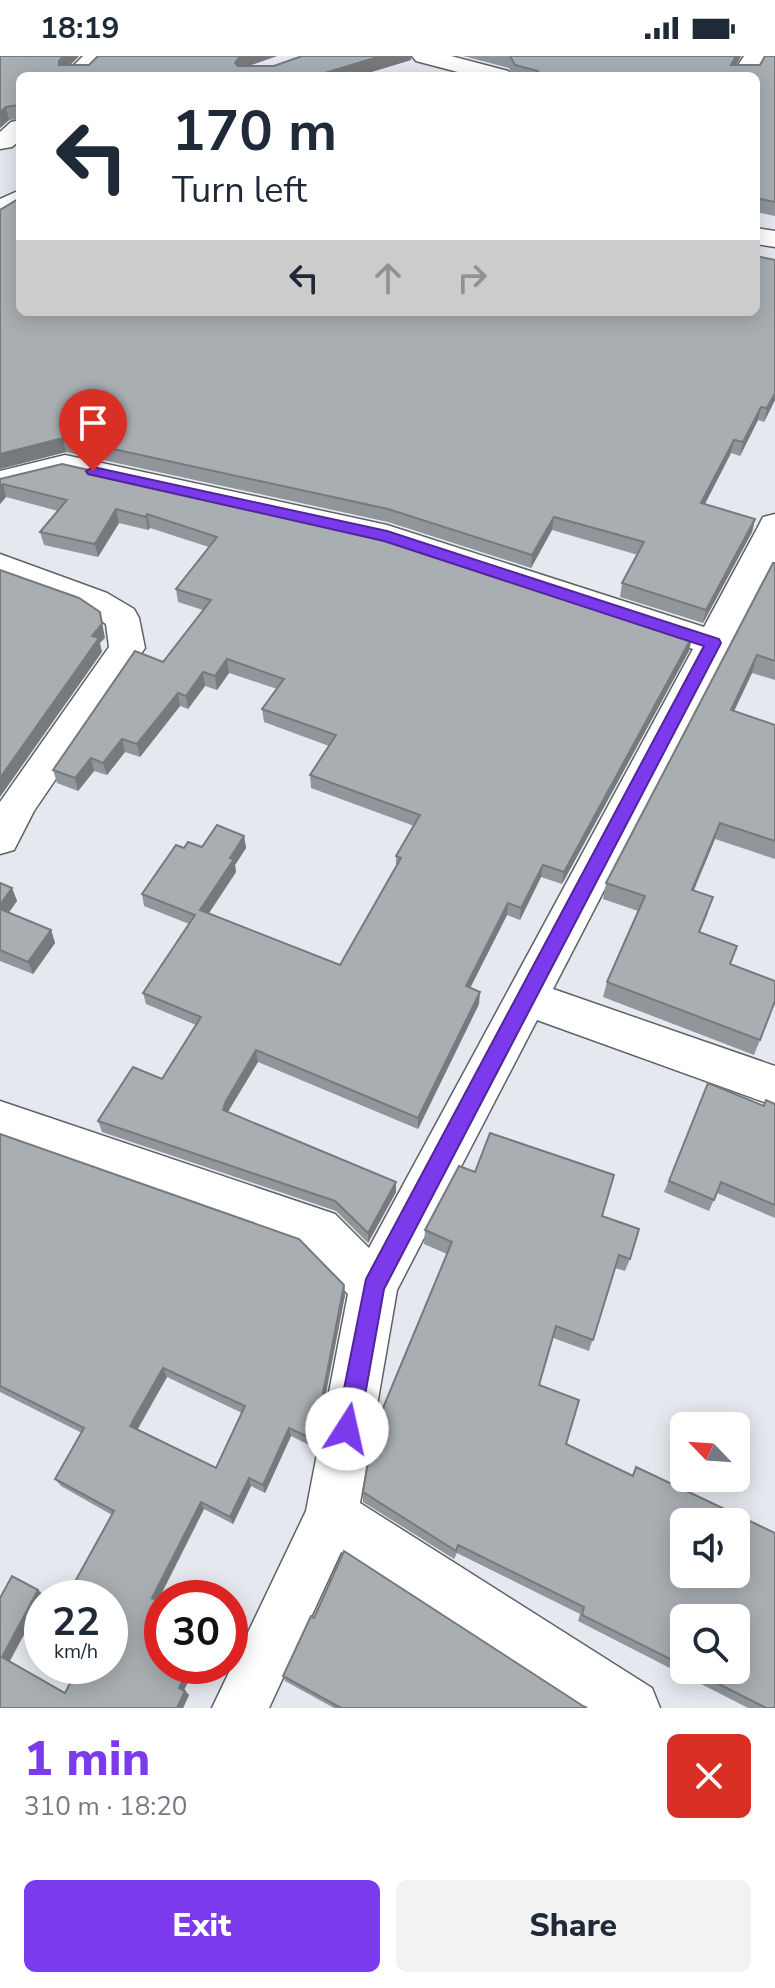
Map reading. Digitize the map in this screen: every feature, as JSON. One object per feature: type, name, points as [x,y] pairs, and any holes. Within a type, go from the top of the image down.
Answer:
[{"type":"street","points":[[79,72],[97,56]]},
{"type":"street","points":[[424,56],[485,72]]},
{"type":"street","points":[[0,481],[65,465],[387,536],[713,643]]},
{"type":"street","points":[[240,1708],[331,1515],[374,1286],[713,643],[765,565],[775,525]]},
{"type":"street","points":[[0,565],[11,572],[95,601],[122,618],[127,648],[19,802],[0,839]]},
{"type":"street","points":[[528,998],[775,1086]]},
{"type":"street","points":[[0,1121],[318,1230],[374,1286]]},
{"type":"street","points":[[331,1515],[632,1708]]},
{"type":"building","points":[[0,56],[64,56],[59,65],[89,65],[98,56],[240,56],[235,63],[238,66],[274,66],[302,56],[381,56],[328,72],[16,72],[16,106],[6,107],[0,112]]},
{"type":"building","points":[[510,56],[736,56],[731,65],[760,65],[765,56],[775,56],[775,202],[760,199],[760,72],[537,72],[515,65]]},
{"type":"building","points":[[16,200],[16,316],[760,316],[760,257],[775,260],[775,393],[767,408],[761,407],[743,442],[734,440],[701,503],[755,519],[706,610],[622,583],[644,542],[554,517],[532,555],[388,509],[63,438],[0,454],[0,210]]},
{"type":"building","points":[[62,464],[380,535],[692,637],[564,872],[543,865],[521,908],[508,903],[466,986],[480,992],[418,1118],[256,1050],[225,1103],[223,1110],[396,1182],[368,1233],[335,1201],[98,1121],[133,1067],[162,1079],[201,1017],[143,993],[195,915],[142,894],[176,845],[184,848],[188,842],[202,847],[217,825],[244,836],[230,858],[234,859],[200,910],[340,965],[401,858],[396,856],[420,815],[310,775],[336,735],[262,709],[284,679],[227,659],[215,676],[203,672],[186,696],[178,693],[137,744],[122,739],[103,763],[91,758],[75,778],[53,770],[135,651],[163,662],[211,600],[176,589],[217,537],[147,514],[146,517],[116,509],[95,544],[40,532],[67,500],[3,484],[0,487],[0,479]]},
{"type":"building","points":[[773,563],[775,661],[757,655],[731,710],[775,725],[775,841],[720,823],[692,890],[713,897],[699,932],[737,946],[730,964],[775,981],[775,1001],[760,1040],[607,982],[645,896],[606,883]]},
{"type":"building","points":[[0,570],[79,598],[100,612],[102,624],[92,636],[99,638],[0,778]]},
{"type":"building","points":[[0,883],[12,888],[0,905]]},
{"type":"building","points":[[0,909],[51,930],[28,962],[0,950]]},
{"type":"building","points":[[708,1083],[764,1106],[766,1100],[775,1104],[775,1205],[721,1182],[714,1200],[669,1181]]},
{"type":"building","points":[[490,1133],[614,1175],[602,1216],[639,1229],[630,1259],[619,1255],[593,1340],[556,1326],[539,1385],[579,1400],[566,1444],[633,1476],[636,1467],[670,1483],[670,1492],[689,1492],[722,1508],[670,1508],[670,1588],[750,1588],[750,1521],[775,1533],[775,1708],[766,1708],[719,1684],[750,1684],[750,1604],[670,1604],[670,1659],[582,1615],[584,1607],[458,1545],[456,1551],[363,1492],[373,1432],[452,1242],[425,1230],[459,1166],[475,1172]]},
{"type":"building","points":[[0,1134],[299,1239],[344,1285],[319,1414],[308,1437],[289,1428],[263,1485],[249,1478],[230,1517],[201,1502],[161,1580],[144,1580],[144,1684],[181,1684],[179,1688],[185,1691],[177,1708],[0,1708],[0,1598],[12,1576],[24,1582],[24,1616],[2,1657],[24,1670],[24,1684],[49,1684],[65,1693],[70,1684],[128,1684],[128,1580],[76,1580],[114,1511],[55,1479],[84,1428],[0,1386]],"holes":[[[163,1368],[245,1406],[216,1468],[130,1426]]]},
{"type":"building","points":[[344,1551],[587,1708],[341,1708],[283,1676],[311,1616],[314,1618]]},
{"type":"route","points":[[93,471],[387,536],[713,643],[374,1286],[347,1429]]}]
